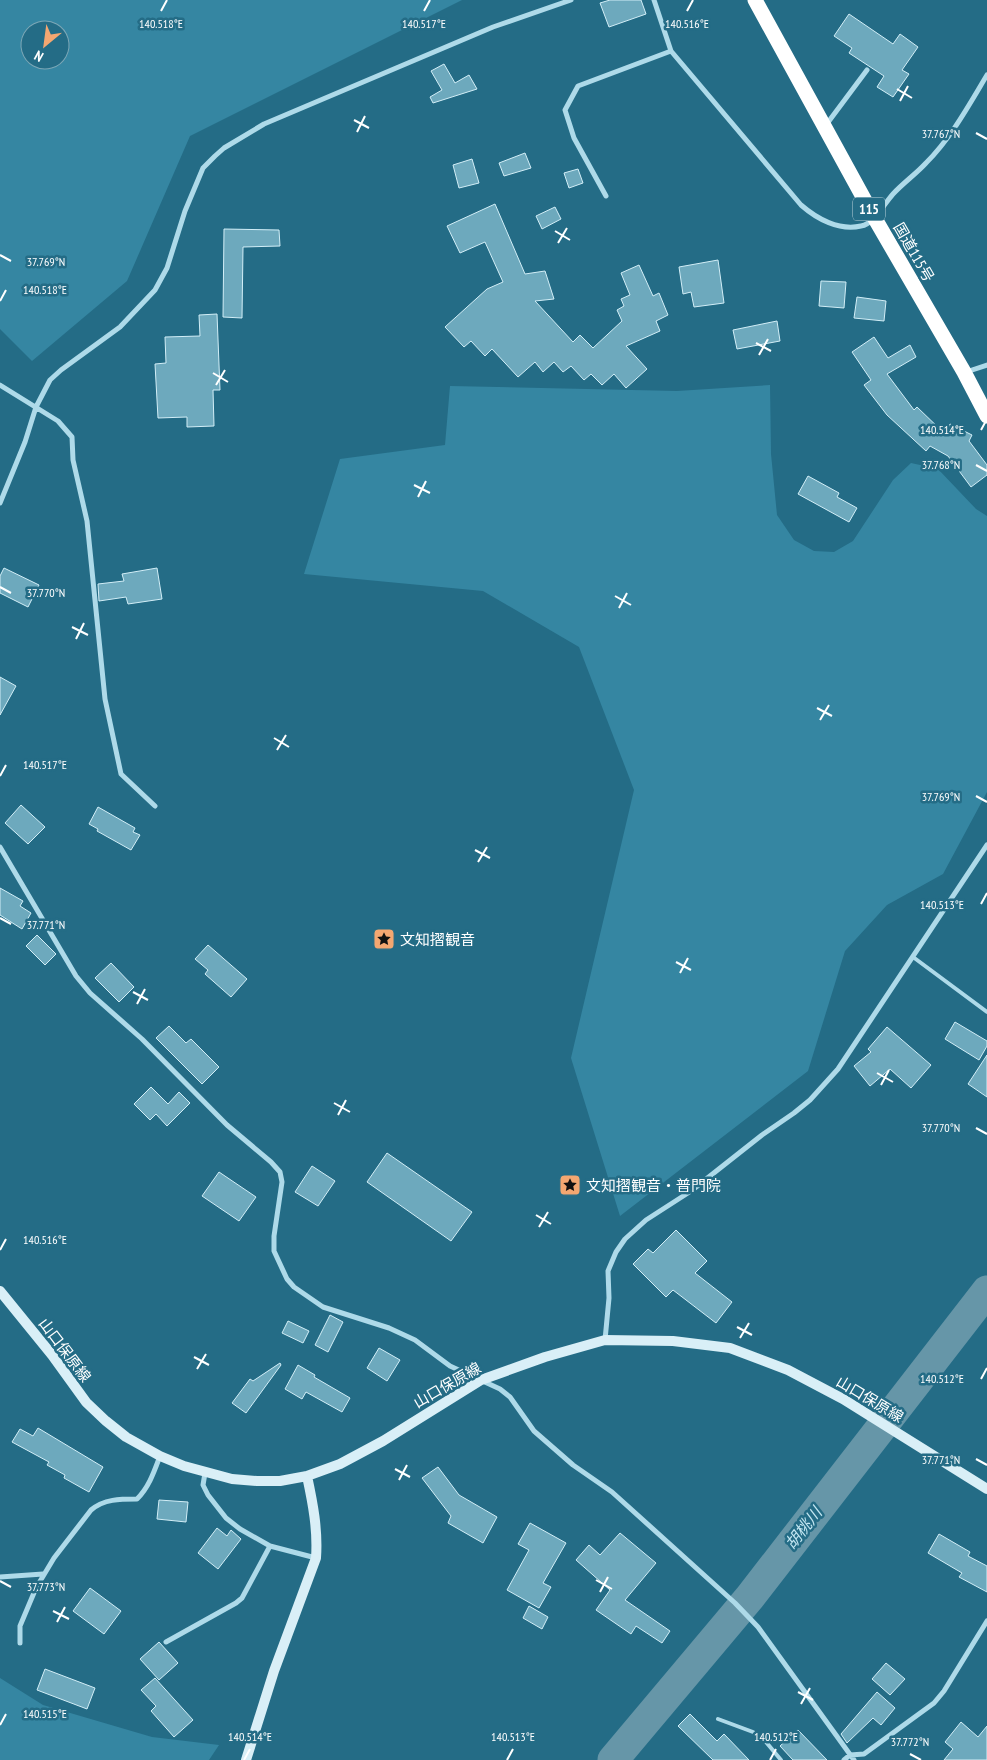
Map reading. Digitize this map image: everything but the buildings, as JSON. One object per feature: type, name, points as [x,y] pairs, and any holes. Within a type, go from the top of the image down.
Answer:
[{"type":"highway","name":"国道115号","points":[[755,0],[874,217],[964,372],[987,416]]},
{"type":"main road","name":"山口保原線","points":[[0,1291],[52,1355],[86,1402],[126,1438],[184,1466],[232,1479],[280,1480],[308,1476],[340,1464],[383,1441],[481,1380],[545,1356],[605,1340],[673,1340],[730,1348],[788,1370],[843,1398],[987,1488]]},
{"type":"main road","points":[[246,1760],[274,1671],[316,1558],[315,1514],[308,1476]]},
{"type":"street","points":[[0,503],[25,442],[36,407],[50,380],[120,327],[155,290],[167,268],[188,204],[203,168],[224,148],[264,124],[492,28],[571,0]]},
{"type":"street","points":[[654,0],[670,51],[801,206],[826,222],[850,227],[862,226],[874,217],[893,194],[927,163],[952,133],[987,75]]},
{"type":"street","points":[[606,196],[574,138],[565,110],[578,86],[670,51]]},
{"type":"street","points":[[825,127],[867,70]]},
{"type":"street","points":[[964,372],[987,365]]},
{"type":"street","points":[[0,385],[58,421],[72,437],[73,460],[87,521],[105,699],[121,774],[155,806]]},
{"type":"street","points":[[605,1340],[609,1298],[608,1271],[616,1252],[625,1239],[646,1220],[691,1191],[810,1100],[838,1069],[987,845]]},
{"type":"street","points":[[0,847],[76,976],[90,993],[142,1040],[227,1125],[271,1162],[280,1172],[282,1182],[274,1236],[274,1251],[286,1279],[323,1307],[389,1328],[415,1340],[450,1366],[500,1389],[510,1397],[534,1431],[573,1465],[612,1492],[735,1603],[758,1627],[852,1758]]},
{"type":"street","points":[[20,1643],[20,1626],[43,1574],[91,1510],[97,1505],[116,1499],[137,1499],[144,1492],[160,1456]]},
{"type":"street","points":[[205,1473],[203,1485],[216,1508],[240,1529],[270,1546],[316,1558]]},
{"type":"street","points":[[166,1642],[242,1598],[270,1546]]},
{"type":"street","points":[[0,1577],[43,1574]]},
{"type":"street","points":[[844,1760],[864,1754],[934,1703],[944,1692],[987,1621]]},
{"type":"lane","points":[[913,957],[987,1012]]},
{"type":"lane","points":[[718,1719],[753,1732],[766,1742],[781,1760]]},
{"type":"shaded area","points":[[0,0],[462,0],[190,136],[127,281],[32,361],[0,329]]},
{"type":"shaded area","points":[[770,385],[771,454],[777,515],[794,540],[814,551],[834,552],[853,541],[893,480],[911,463],[938,469],[976,509],[987,516],[987,792],[943,874],[887,905],[845,951],[808,1071],[620,1216],[571,1058],[634,790],[579,647],[483,591],[304,574],[340,459],[445,445],[450,386],[677,391]]},
{"type":"shaded area","points":[[0,1678],[43,1705],[152,1737],[219,1745],[209,1760],[0,1760]]},
{"type":"waterway","name":"胡桃川","points":[[613,1760],[750,1597],[987,1291]]},
{"type":"place","name":"文知摺観音","points":[[384,939]]},
{"type":"place","name":"文知摺観音・普門院","points":[[570,1185]]}]
